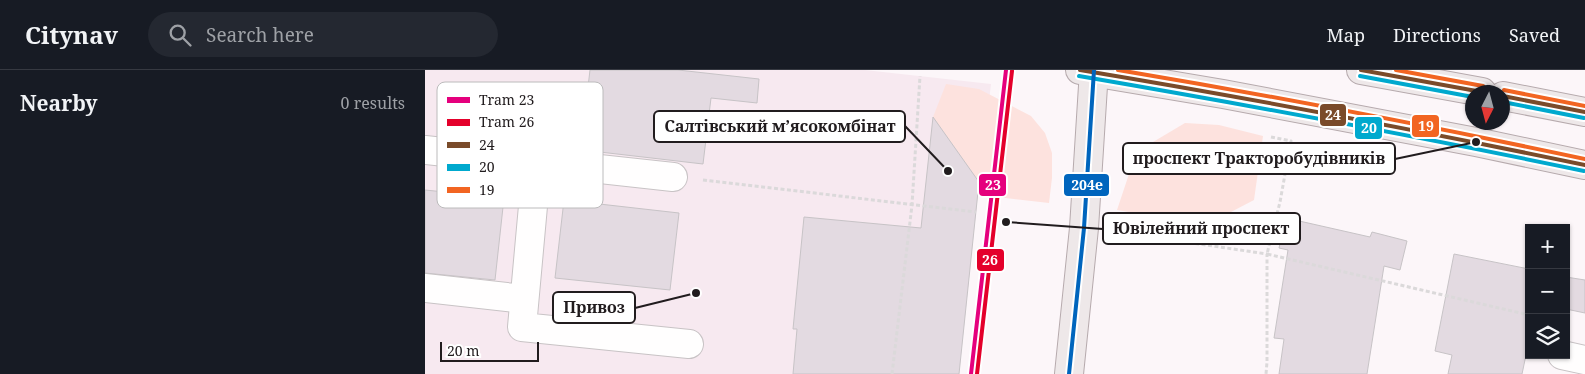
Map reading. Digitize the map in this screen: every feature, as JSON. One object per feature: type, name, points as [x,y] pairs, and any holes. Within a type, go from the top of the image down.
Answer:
[{"type":"main road","points":[[1361,70],[1465,89]]},
{"type":"main road","points":[[1069,374],[1084,228],[1089,71],[1223,94],[1476,142],[1585,165]]},
{"type":"main road","points":[[1510,97],[1585,112]]},
{"type":"lane","points":[[603,169],[673,177]]},
{"type":"lane","points":[[533,208],[522,327],[689,344]]},
{"type":"lane","points":[[425,288],[524,299]]},
{"type":"lane","points":[[1570,357],[1585,360]]},
{"type":"path","points":[[892,374],[912,205],[920,76]]},
{"type":"path","points":[[1263,136],[1291,141],[1281,202],[1267,254],[1266,374]]},
{"type":"path","points":[[673,177],[976,212]]},
{"type":"path","points":[[1117,232],[1267,254],[1525,314]]},
{"type":"shaded area","points":[[425,70],[865,70],[991,84],[959,374],[425,374]]},
{"type":"shaded area","points":[[946,84],[979,89],[1031,116],[1045,133],[1052,153],[1049,203],[989,196],[933,117]]},
{"type":"shaded area","points":[[1185,123],[1219,125],[1263,136],[1254,200],[1206,225],[1117,210],[1131,168],[1148,145]]},
{"type":"building","points":[[590,70],[678,70],[759,79],[757,103],[711,98],[703,164],[603,152],[603,82],[589,82]]},
{"type":"building","points":[[933,117],[979,182],[959,374],[793,374],[797,329],[793,329],[804,217],[921,228]]},
{"type":"building","points":[[425,190],[437,191],[437,208],[503,208],[495,280],[425,273]]},
{"type":"building","points":[[603,204],[679,213],[670,290],[555,278],[563,208],[603,208]]},
{"type":"building","points":[[1286,218],[1370,237],[1372,232],[1407,241],[1400,270],[1384,266],[1367,374],[1279,374],[1284,339],[1274,338],[1288,250],[1279,248]]},
{"type":"building","points":[[1454,254],[1525,268],[1525,359],[1522,374],[1448,374],[1452,355],[1435,351]]},
{"type":"building","points":[[1570,278],[1585,280],[1585,313],[1570,310]]},
{"type":"tram line","name":"23","points":[[971,374],[1006,70]]},
{"type":"tram line","name":"26","points":[[977,374],[1012,71]]},
{"type":"transit line","name":"24","points":[[1080,70],[1333,115],[1585,165]]},
{"type":"transit line","name":"204е","points":[[1069,374],[1084,228],[1094,70]]},
{"type":"transit line","name":"19","points":[[1118,70],[1352,112],[1585,159]]},
{"type":"transit line","name":"24","points":[[1361,70],[1465,89]]},
{"type":"transit line","name":"19","points":[[1396,70],[1478,85]]},
{"type":"transit line","name":"20","points":[[1079,76],[1332,121],[1584,171]]},
{"type":"transit line","name":"20","points":[[1360,76],[1465,96]]},
{"type":"transit line","name":"19","points":[[1510,91],[1585,106]]},
{"type":"transit line","name":"24","points":[[1510,97],[1585,112]]},
{"type":"transit line","name":"20","points":[[1510,103],[1584,118]]},
{"type":"place","name":"проспект Тракторобудівників","points":[[1476,142]]},
{"type":"place","name":"Салтівський мʼясокомбінат","points":[[948,171]]},
{"type":"place","name":"Ювілейний проспект","points":[[1006,222]]},
{"type":"place","name":"Привоз","points":[[696,293]]}]
